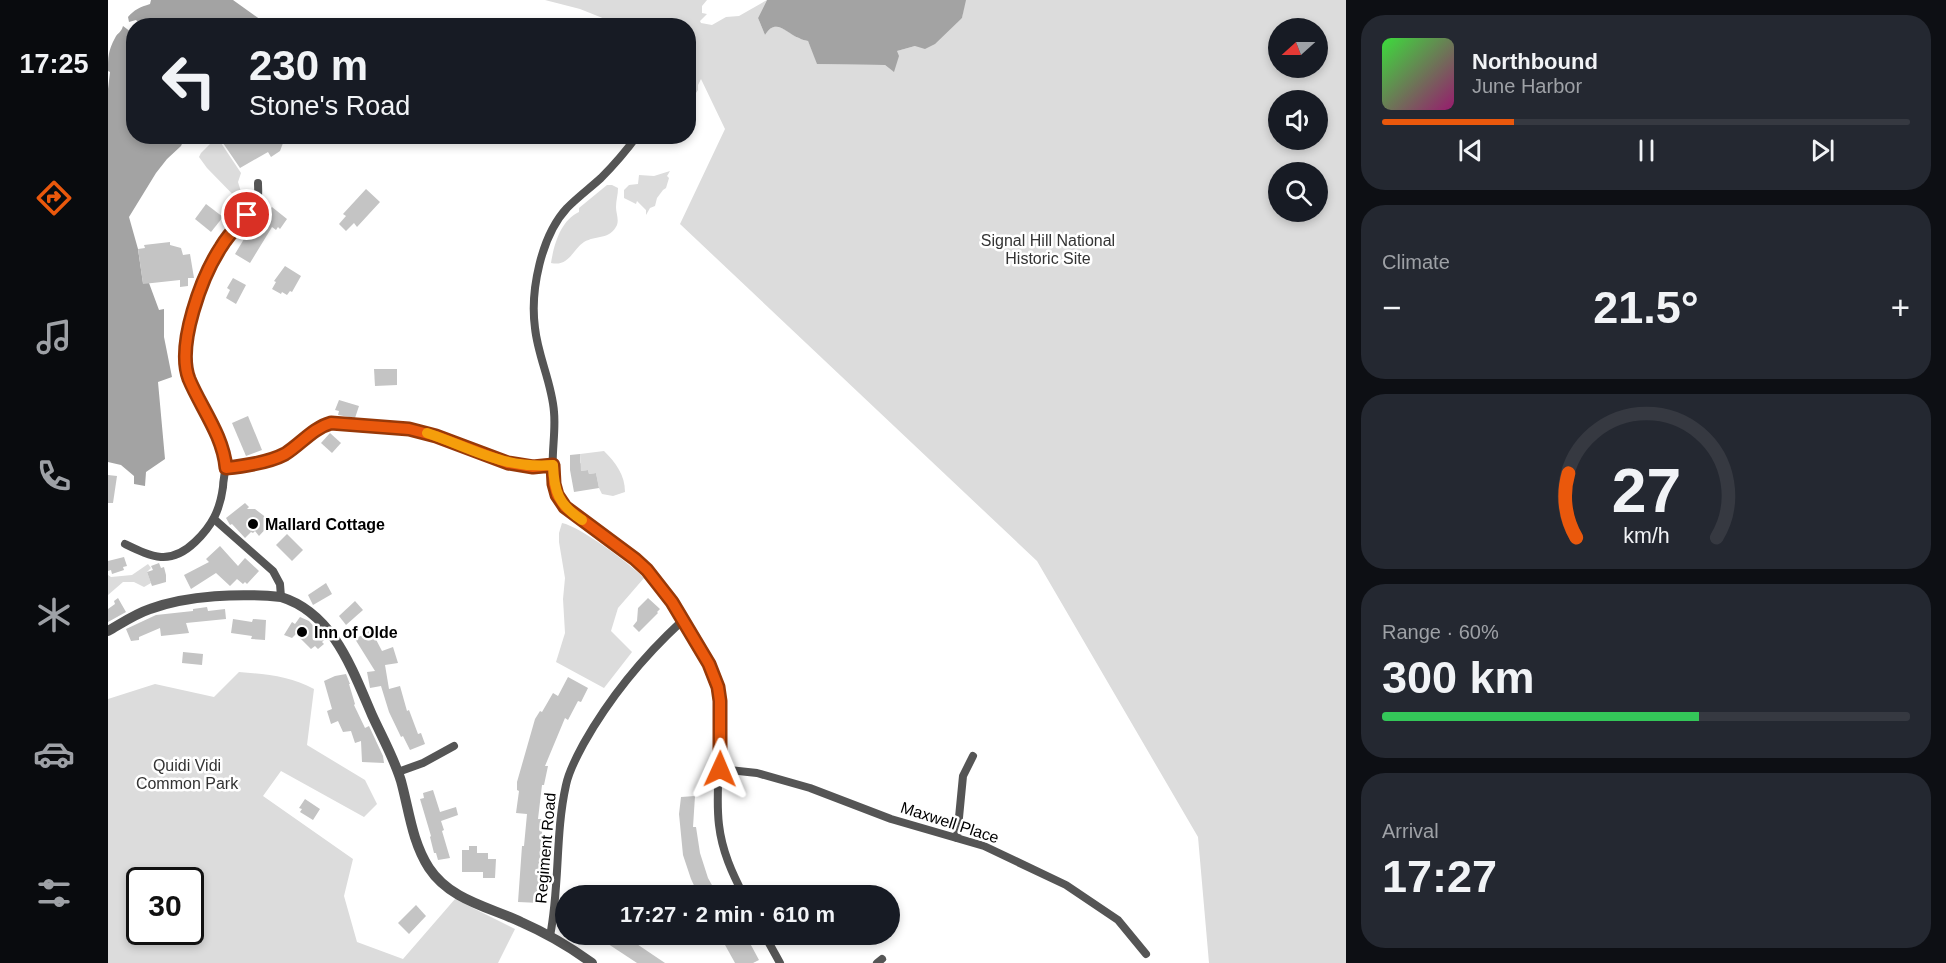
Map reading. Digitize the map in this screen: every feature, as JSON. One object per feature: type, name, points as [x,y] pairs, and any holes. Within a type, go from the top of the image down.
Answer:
[{"type":"street","points":[[630,144],[559,220],[545,249],[538,275],[533,301],[536,340],[552,395],[555,416],[554,484],[557,495],[565,507],[647,570],[672,602],[709,664],[718,687],[721,714],[718,809],[721,840],[738,885]]},
{"type":"street","points":[[125,544],[152,556],[177,555],[197,540],[218,512],[226,468],[214,428],[188,377],[186,360],[188,333],[192,315],[209,270],[229,235],[257,202],[258,183]]},
{"type":"street","points":[[226,468],[276,458],[323,425],[331,423],[409,429],[436,436],[508,463],[533,467],[553,465]]},
{"type":"street","points":[[214,519],[273,571],[280,584],[281,597]]},
{"type":"street","points":[[108,631],[149,609],[216,596],[281,597],[307,609],[338,642],[351,665],[398,772],[418,845],[430,869],[452,891],[550,936],[592,963]]},
{"type":"street","name":"Regiment Road","points":[[550,936],[564,799],[570,770],[607,706],[643,660],[682,621]]},
{"type":"street","points":[[398,772],[423,763],[454,746]]},
{"type":"street","points":[[957,838],[963,776],[974,756]]},
{"type":"street","name":"Maxwell Place","points":[[720,769],[757,773],[810,788],[891,819],[984,846],[1066,885],[1118,920],[1146,954]]},
{"type":"street","points":[[770,945],[780,963]]},
{"type":"green space","name":"Signal Hill National Historic Site","points":[[545,0],[707,0],[702,6],[702,13],[707,14],[700,21],[712,25],[726,17],[739,16],[767,0],[758,18],[765,35],[773,27],[777,27],[808,41],[818,64],[885,65],[893,71],[897,51],[915,46],[962,18],[965,0],[1346,0],[1346,963],[1209,963],[1198,837],[1037,561],[680,224],[725,129],[701,79],[696,93],[696,18],[602,18],[580,9]]},
{"type":"green space","points":[[210,144],[222,144],[241,173],[238,182],[246,208],[207,168],[199,157]]},
{"type":"green space","points":[[670,171],[666,188],[657,198],[655,206],[650,208],[646,215],[646,210],[637,201],[636,204],[624,198],[624,190],[629,185],[638,184],[639,175],[654,176]]},
{"type":"green space","points":[[607,185],[618,188],[616,207],[618,223],[614,230],[607,235],[584,242],[562,263],[551,263],[556,241],[567,221]]},
{"type":"green space","points":[[604,451],[619,470],[625,492],[613,496],[602,494],[596,473],[589,474],[588,470],[581,471],[580,454]]},
{"type":"green space","points":[[562,523],[593,538],[644,578],[618,608],[611,631],[632,652],[604,688],[556,662],[565,633],[563,599],[565,578],[559,542]]},
{"type":"green space","points":[[148,564],[151,568],[147,572],[151,583],[144,587],[134,582],[123,582],[108,595],[108,575],[111,577],[132,575]]},
{"type":"green space","name":"Quidi Vidi Common Park","points":[[239,672],[287,678],[314,689],[307,745],[365,780],[377,804],[364,817],[281,771],[263,796],[353,859],[344,896],[357,942],[403,959],[455,899],[515,929],[498,963],[108,963],[108,699],[155,684],[214,697]]},
{"type":"shaded area","points":[[151,0],[233,0],[258,18],[128,18],[137,9],[150,4]]},
{"type":"shaded area","points":[[767,0],[966,0],[962,18],[935,44],[925,49],[915,46],[897,51],[899,56],[894,72],[885,65],[817,64],[808,41],[777,27],[773,27],[765,35],[758,18]]},
{"type":"shaded area","points":[[123,26],[126,28],[126,144],[182,144],[156,173],[129,217],[138,249],[143,283],[149,283],[159,310],[164,309],[164,337],[172,377],[158,382],[165,459],[146,472],[145,486],[134,484],[134,476],[121,465],[108,462],[108,89],[110,72],[108,62],[111,47]]},
{"type":"building","points":[[224,144],[283,144],[280,151],[271,157],[268,152],[240,168]]},
{"type":"building","points":[[366,189],[380,202],[357,227],[354,223],[346,231],[339,224],[346,216],[343,214]]},
{"type":"building","points":[[206,204],[223,217],[211,232],[195,219]]},
{"type":"building","points":[[272,207],[287,219],[280,229],[278,227],[276,230],[272,227],[250,263],[235,254],[251,222],[259,226]]},
{"type":"building","points":[[170,242],[170,245],[181,248],[183,255],[190,254],[194,278],[188,278],[188,286],[180,287],[180,280],[143,284],[138,249],[145,248],[144,245]]},
{"type":"building","points":[[285,266],[301,276],[292,292],[290,291],[287,295],[272,289],[276,282],[274,281]]},
{"type":"building","points":[[233,278],[246,285],[236,304],[226,298],[230,290],[227,288]]},
{"type":"building","points":[[374,369],[397,369],[397,385],[375,386]]},
{"type":"building","points":[[339,400],[359,406],[355,418],[338,415],[339,411],[335,410]]},
{"type":"building","points":[[248,416],[262,450],[246,456],[232,423]]},
{"type":"building","points":[[330,433],[341,443],[332,453],[321,443]]},
{"type":"building","points":[[580,454],[581,471],[588,470],[589,474],[596,473],[599,488],[574,492],[570,455]]},
{"type":"building","points":[[108,475],[117,476],[113,503],[108,503]]},
{"type":"building","name":"Mallard Cottage","points":[[245,503],[249,507],[247,509],[255,509],[272,522],[259,536],[255,531],[245,538],[232,524],[230,525],[226,518]]},
{"type":"building","points":[[287,534],[303,550],[292,561],[276,545]]},
{"type":"building","points":[[220,546],[238,566],[245,558],[259,571],[247,584],[237,579],[230,586],[216,573],[191,589],[184,575],[209,562],[206,559]]},
{"type":"building","points":[[124,557],[127,566],[123,567],[124,570],[112,574],[111,570],[108,571],[108,561]]},
{"type":"building","points":[[159,563],[161,568],[164,567],[166,582],[152,586],[147,572],[153,570],[151,566]]},
{"type":"building","points":[[326,583],[332,594],[313,605],[308,595]]},
{"type":"building","points":[[118,598],[126,612],[108,622],[108,609],[115,604],[114,601]]},
{"type":"building","points":[[648,598],[660,609],[639,632],[633,626],[637,621],[638,608]]},
{"type":"building","points":[[355,601],[363,610],[346,625],[339,616]]},
{"type":"building","points":[[207,607],[208,611],[225,609],[226,619],[186,623],[189,633],[161,636],[160,628],[139,637],[139,640],[131,641],[126,629],[156,615]]},
{"type":"building","name":"Inn of Olde","points":[[300,617],[309,621],[325,639],[322,642],[324,644],[318,649],[315,646],[311,649],[296,634],[292,638],[284,635],[292,622],[295,624]]},
{"type":"building","points":[[233,619],[252,622],[253,619],[266,620],[265,640],[251,639],[252,636],[231,633]]},
{"type":"building","points":[[371,630],[382,651],[393,647],[398,663],[385,665],[389,689],[400,686],[407,711],[409,710],[418,734],[421,733],[425,744],[410,750],[389,712],[381,686],[370,688],[367,672],[375,671],[355,639]]},
{"type":"building","points":[[183,652],[203,654],[202,665],[182,663]]},
{"type":"building","points":[[346,674],[354,705],[365,728],[369,726],[384,763],[362,762],[361,741],[355,743],[351,731],[343,732],[338,721],[331,724],[327,711],[332,709],[324,681]]},
{"type":"building","points":[[568,677],[588,688],[568,720],[565,718],[545,766],[548,766],[544,785],[542,785],[538,819],[543,819],[539,877],[542,877],[540,903],[518,902],[527,814],[516,813],[519,791],[517,782],[535,719],[553,693],[558,696]]},
{"type":"building","points":[[433,790],[440,812],[456,807],[458,815],[441,821],[450,858],[438,860],[434,853],[420,799],[424,798],[423,793]]},
{"type":"building","points":[[695,796],[693,827],[696,827],[700,853],[712,885],[694,885],[691,879],[683,855],[679,814],[681,797]]},
{"type":"building","points":[[305,799],[320,809],[313,820],[300,812],[302,809],[299,808]]},
{"type":"building","points":[[469,846],[477,846],[477,853],[488,853],[488,859],[496,859],[495,878],[483,878],[483,872],[462,872],[462,850],[469,850]]},
{"type":"building","points":[[416,905],[426,916],[409,934],[398,923]]},
{"type":"building","points":[[610,945],[638,945],[665,963],[637,963]]},
{"type":"building","points":[[725,945],[751,945],[759,960],[753,963],[735,963]]},
{"type":"slow traffic","points":[[427,433],[508,463],[533,467],[553,465],[557,495],[565,507],[582,520]]},
{"type":"place","name":"Mallard Cottage","points":[[253,524]]},
{"type":"place","name":"Inn of Olde","points":[[302,632]]},
{"type":"route","points":[[247,215],[229,235],[206,276],[188,333],[186,368],[188,377],[214,428],[226,468],[276,458],[323,425],[331,423],[409,429],[436,436],[508,463],[533,467],[553,465],[557,495],[565,507],[635,559],[660,584],[709,664],[718,687],[720,701],[720,769]]}]
